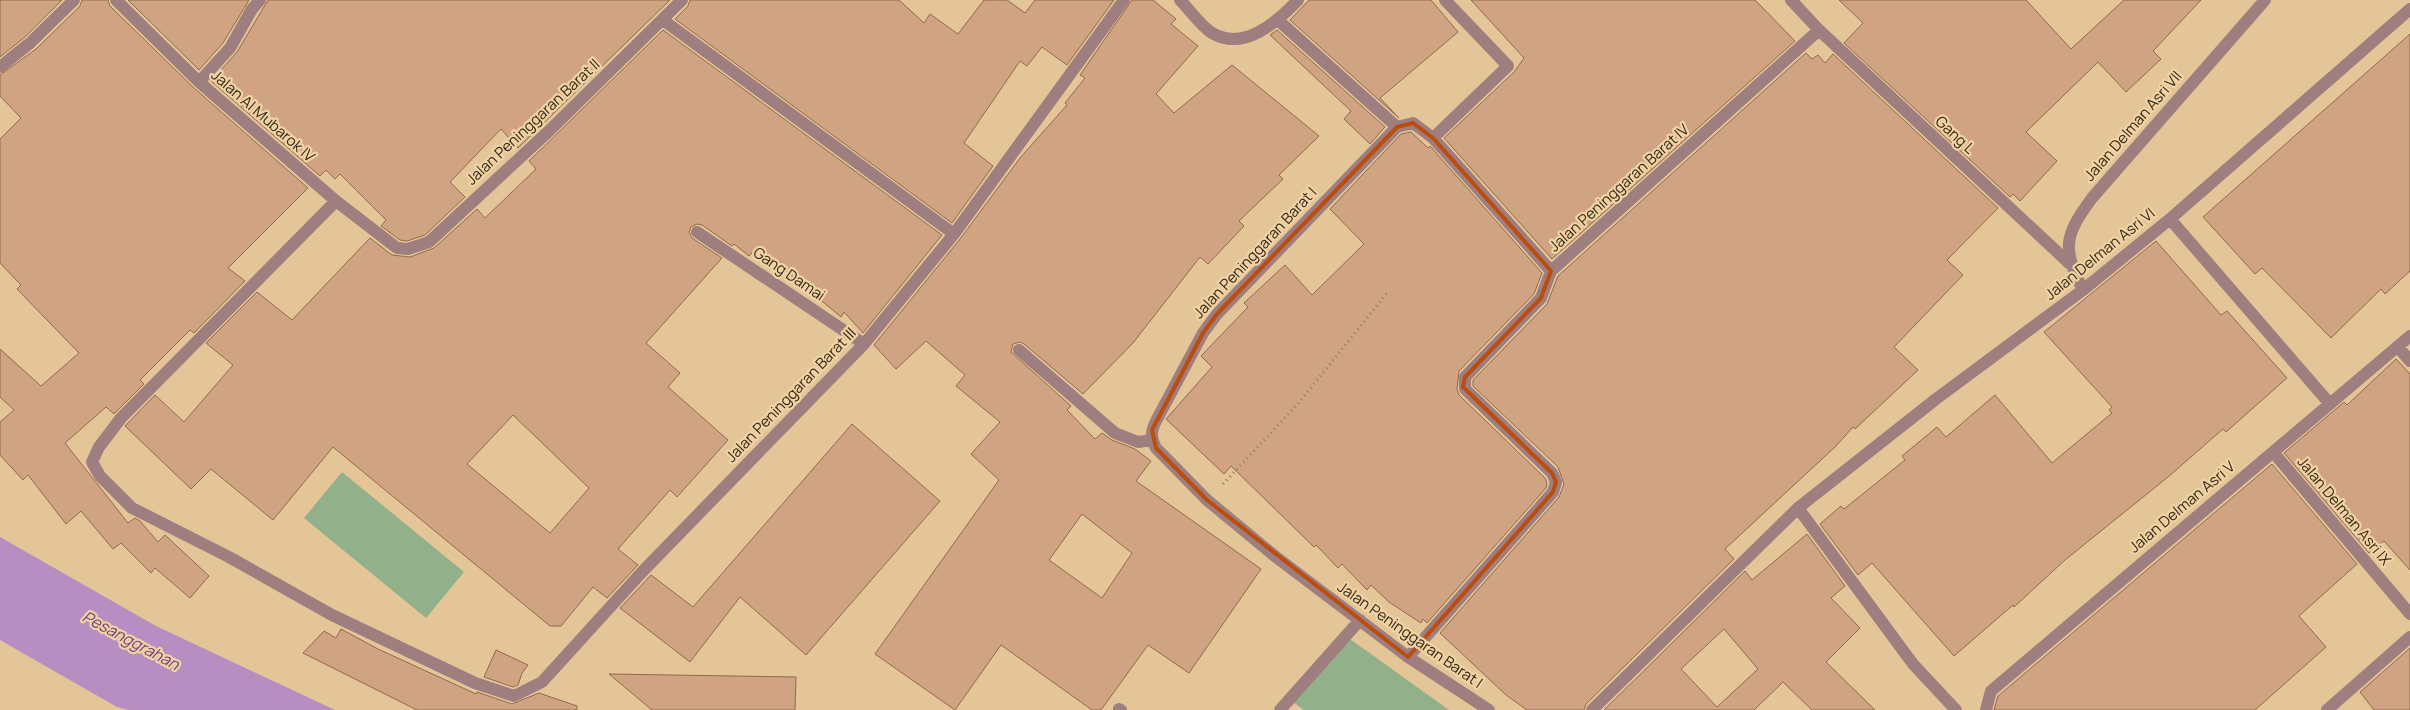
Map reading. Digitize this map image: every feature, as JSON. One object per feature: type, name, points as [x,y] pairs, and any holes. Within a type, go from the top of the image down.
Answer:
[{"type":"street","points":[[0,67],[30,43],[74,0]]},
{"type":"street","name":"Jalan Al Mubarok IV","points":[[116,0],[199,82],[336,201],[397,248]]},
{"type":"street","points":[[199,82],[230,48],[260,0]]},
{"type":"street","name":"Jalan Peninggaran Barat II","points":[[397,248],[408,249],[429,242],[550,130],[682,0]]},
{"type":"street","name":"Jalan Peninggaran Barat III","points":[[336,201],[121,418],[99,447],[92,462],[100,476],[132,508],[229,557],[332,615],[475,683],[514,696],[542,682],[642,572],[864,344],[954,234],[1124,0]]},
{"type":"street","points":[[1180,0],[1212,32],[1226,39],[1240,40],[1279,20],[1298,0]]},
{"type":"street","points":[[1433,138],[1508,66],[1445,0]]},
{"type":"street","points":[[1791,0],[1819,30]]},
{"type":"street","name":"Jalan Delman Asri VII","points":[[2083,290],[2070,263],[2068,247],[2071,232],[2078,216],[2265,0]]},
{"type":"street","name":"Jalan Delman Asri VI","points":[[1592,710],[1798,508],[1936,399],[2083,290],[2170,219],[2410,9]]},
{"type":"street","points":[[662,20],[954,234]]},
{"type":"street","points":[[1279,20],[1397,127]]},
{"type":"street","name":"Jalan Peninggaran Barat IV","points":[[1397,127],[1413,123],[1433,138],[1552,271],[1819,30]]},
{"type":"street","name":"Gang L","points":[[1819,30],[2070,263]]},
{"type":"street","name":"Jalan Peninggaran Barat I","points":[[1397,127],[1217,314],[1202,333],[1156,419],[1152,430],[1152,440],[1156,448],[1208,500],[1276,557],[1408,657],[1489,710]]},
{"type":"street","points":[[2170,219],[2330,404]]},
{"type":"street","name":"Gang Damai","points":[[697,232],[864,344]]},
{"type":"street","points":[[1408,657],[1553,492],[1556,482],[1552,473],[1464,385],[1465,376],[1541,298],[1552,271]]},
{"type":"street","name":"Jalan Delman Asri V","points":[[1986,710],[1991,691],[2410,336]]},
{"type":"street","points":[[2398,346],[2410,361]]},
{"type":"street","points":[[1019,350],[1115,433],[1138,442],[1152,440]]},
{"type":"street","name":"Jalan Delman Asri IX","points":[[2273,452],[2410,614]]},
{"type":"street","points":[[1798,508],[1913,664],[1956,710]]},
{"type":"street","points":[[1280,710],[1360,620]]},
{"type":"street","points":[[2327,710],[2410,638]]},
{"type":"path","points":[[1208,500],[1297,405],[1388,292]]},
{"type":"highlighted area","points":[[1413,123],[1433,138],[1551,271],[1541,298],[1465,377],[1463,387],[1552,473],[1556,482],[1553,492],[1408,657],[1207,500],[1156,448],[1152,430],[1203,333],[1217,314],[1397,127]]},
{"type":"green space","points":[[342,472],[464,572],[426,618],[304,518]]},
{"type":"green space","points":[[1343,634],[1449,710],[1304,710],[1293,702]]},
{"type":"water","name":"Pesanggrahan","points":[[0,537],[156,626],[335,710],[129,710],[117,707],[0,640]]},
{"type":"building","points":[[0,0],[62,0],[25,37],[0,57]]},
{"type":"building","points":[[82,0],[108,0],[110,6],[194,88],[308,188],[228,268],[245,281],[194,333],[190,330],[140,380],[144,384],[114,414],[106,407],[65,443],[128,523],[135,518],[140,521],[158,542],[165,535],[209,576],[190,598],[155,568],[151,573],[121,543],[113,549],[81,511],[66,524],[28,475],[23,480],[0,455],[0,422],[14,410],[0,397],[0,349],[41,386],[79,353],[17,289],[21,285],[0,263],[0,139],[21,118],[0,96],[0,75],[36,49],[80,6]]},
{"type":"building","points":[[128,0],[249,0],[223,43],[199,70]]},
{"type":"building","points":[[268,0],[670,0],[518,148],[501,129],[450,182],[465,197],[425,235],[407,241],[400,240],[381,226],[386,220],[340,174],[335,179],[326,170],[320,176],[211,81],[237,52]]},
{"type":"building","points":[[690,0],[899,0],[924,23],[930,14],[958,34],[984,0],[1007,0],[1025,13],[1035,0],[1114,0],[1067,65],[1042,47],[1027,66],[1020,61],[964,143],[993,166],[952,223],[675,19],[688,6]]},
{"type":"building","points":[[1132,0],[1153,0],[1176,19],[1171,24],[1198,46],[1156,94],[1174,113],[1232,65],[1319,136],[1279,175],[1283,179],[1239,221],[1244,226],[1208,264],[1200,257],[1133,343],[1083,394],[1024,344],[1020,342],[1013,344],[1011,352],[1071,406],[1067,410],[1095,439],[1102,433],[1112,440],[1135,449],[1151,461],[1136,481],[1261,569],[1189,673],[1148,645],[1101,710],[1092,710],[1001,645],[955,710],[875,654],[999,480],[971,454],[1000,422],[956,386],[965,375],[926,341],[896,369],[874,345],[960,239],[1020,158],[1067,105],[1065,103],[1085,78],[1080,75]],"holes":[[[1082,514],[1132,553],[1102,598],[1049,560]]]},
{"type":"building","points":[[1309,0],[1431,0],[1458,32],[1380,98],[1399,118],[1290,20]]},
{"type":"building","points":[[1471,0],[1755,0],[1795,41],[1552,259],[1444,138],[1514,72],[1524,58]]},
{"type":"building","points":[[1839,0],[2026,0],[2071,49],[2124,0],[2201,0],[2153,51],[2161,59],[2126,92],[2098,62],[2026,132],[2057,161],[2020,201],[2013,194],[2010,197],[1844,43],[1863,23]]},
{"type":"building","points":[[663,30],[942,235],[863,333],[844,312],[841,317],[757,247],[749,256],[734,244],[732,246],[702,225],[697,224],[691,227],[689,232],[692,238],[722,258],[646,343],[680,373],[668,387],[728,440],[677,497],[670,490],[618,549],[638,565],[607,598],[593,587],[561,626],[550,626],[333,447],[273,520],[211,469],[191,489],[125,426],[155,395],[184,422],[233,365],[206,343],[257,292],[292,320],[370,238],[392,255],[410,257],[434,248],[477,209],[485,218],[536,169],[529,161]],"holes":[[[513,415],[589,488],[550,533],[467,464]]]},
{"type":"building","points":[[1277,30],[1385,127],[1370,144],[1344,119],[1351,111],[1270,35]]},
{"type":"building","points":[[2410,34],[2410,271],[2385,294],[2381,289],[2331,338],[2262,268],[2255,274],[2203,217]]},
{"type":"building","points":[[1806,53],[1812,59],[1818,55],[1825,63],[1833,54],[1998,208],[1947,260],[1963,275],[1894,347],[1918,370],[1855,429],[1853,427],[1835,447],[1725,549],[1734,559],[1586,704],[1584,710],[1527,710],[1506,695],[1440,633],[1559,497],[1564,484],[1558,467],[1473,386],[1473,380],[1547,304],[1558,276]]},
{"type":"building","points":[[1411,132],[1428,148],[1430,146],[1542,273],[1534,294],[1459,371],[1457,389],[1459,395],[1545,478],[1546,488],[1427,623],[1423,619],[1421,623],[1389,602],[1371,585],[1367,590],[1342,564],[1338,568],[1231,466],[1224,474],[1166,419],[1212,367],[1201,356],[1248,307],[1244,303],[1285,265],[1312,295],[1364,244],[1330,209],[1401,134]]},
{"type":"building","points":[[2156,241],[2221,315],[2227,311],[2287,378],[2226,432],[2223,429],[2168,477],[2065,560],[2014,607],[2013,605],[1954,656],[1872,563],[1858,575],[1820,524],[1841,506],[1844,509],[1905,460],[1902,456],[1937,427],[1946,437],[1995,395],[2052,463],[2112,413],[2109,410],[2112,407],[2044,332]]},
{"type":"building","points":[[2396,359],[2410,374],[2410,570],[2384,541],[2369,553],[2284,453],[2344,402],[2347,405]]},
{"type":"building","points":[[852,424],[940,501],[806,655],[740,597],[690,662],[620,608],[651,575],[693,607]]},
{"type":"building","points":[[2272,464],[2357,564],[2299,616],[2326,647],[2255,710],[1994,710],[1998,696]]},
{"type":"building","points":[[1807,534],[1845,586],[1831,598],[1860,628],[1826,662],[1875,710],[1812,710],[1783,682],[1754,710],[1604,710],[1745,571],[1752,580]],"holes":[[[1724,629],[1758,669],[1717,707],[1681,669]]]},
{"type":"building","points":[[341,629],[378,649],[476,694],[477,692],[512,704],[539,693],[577,706],[577,710],[417,710],[303,653],[324,631],[336,638]]},
{"type":"building","points":[[2410,648],[2410,710],[2374,710],[2360,692]]},
{"type":"building","points":[[496,650],[528,665],[522,673],[518,685],[513,687],[484,677]]},
{"type":"building","points":[[609,674],[796,677],[795,710],[652,710]]}]
